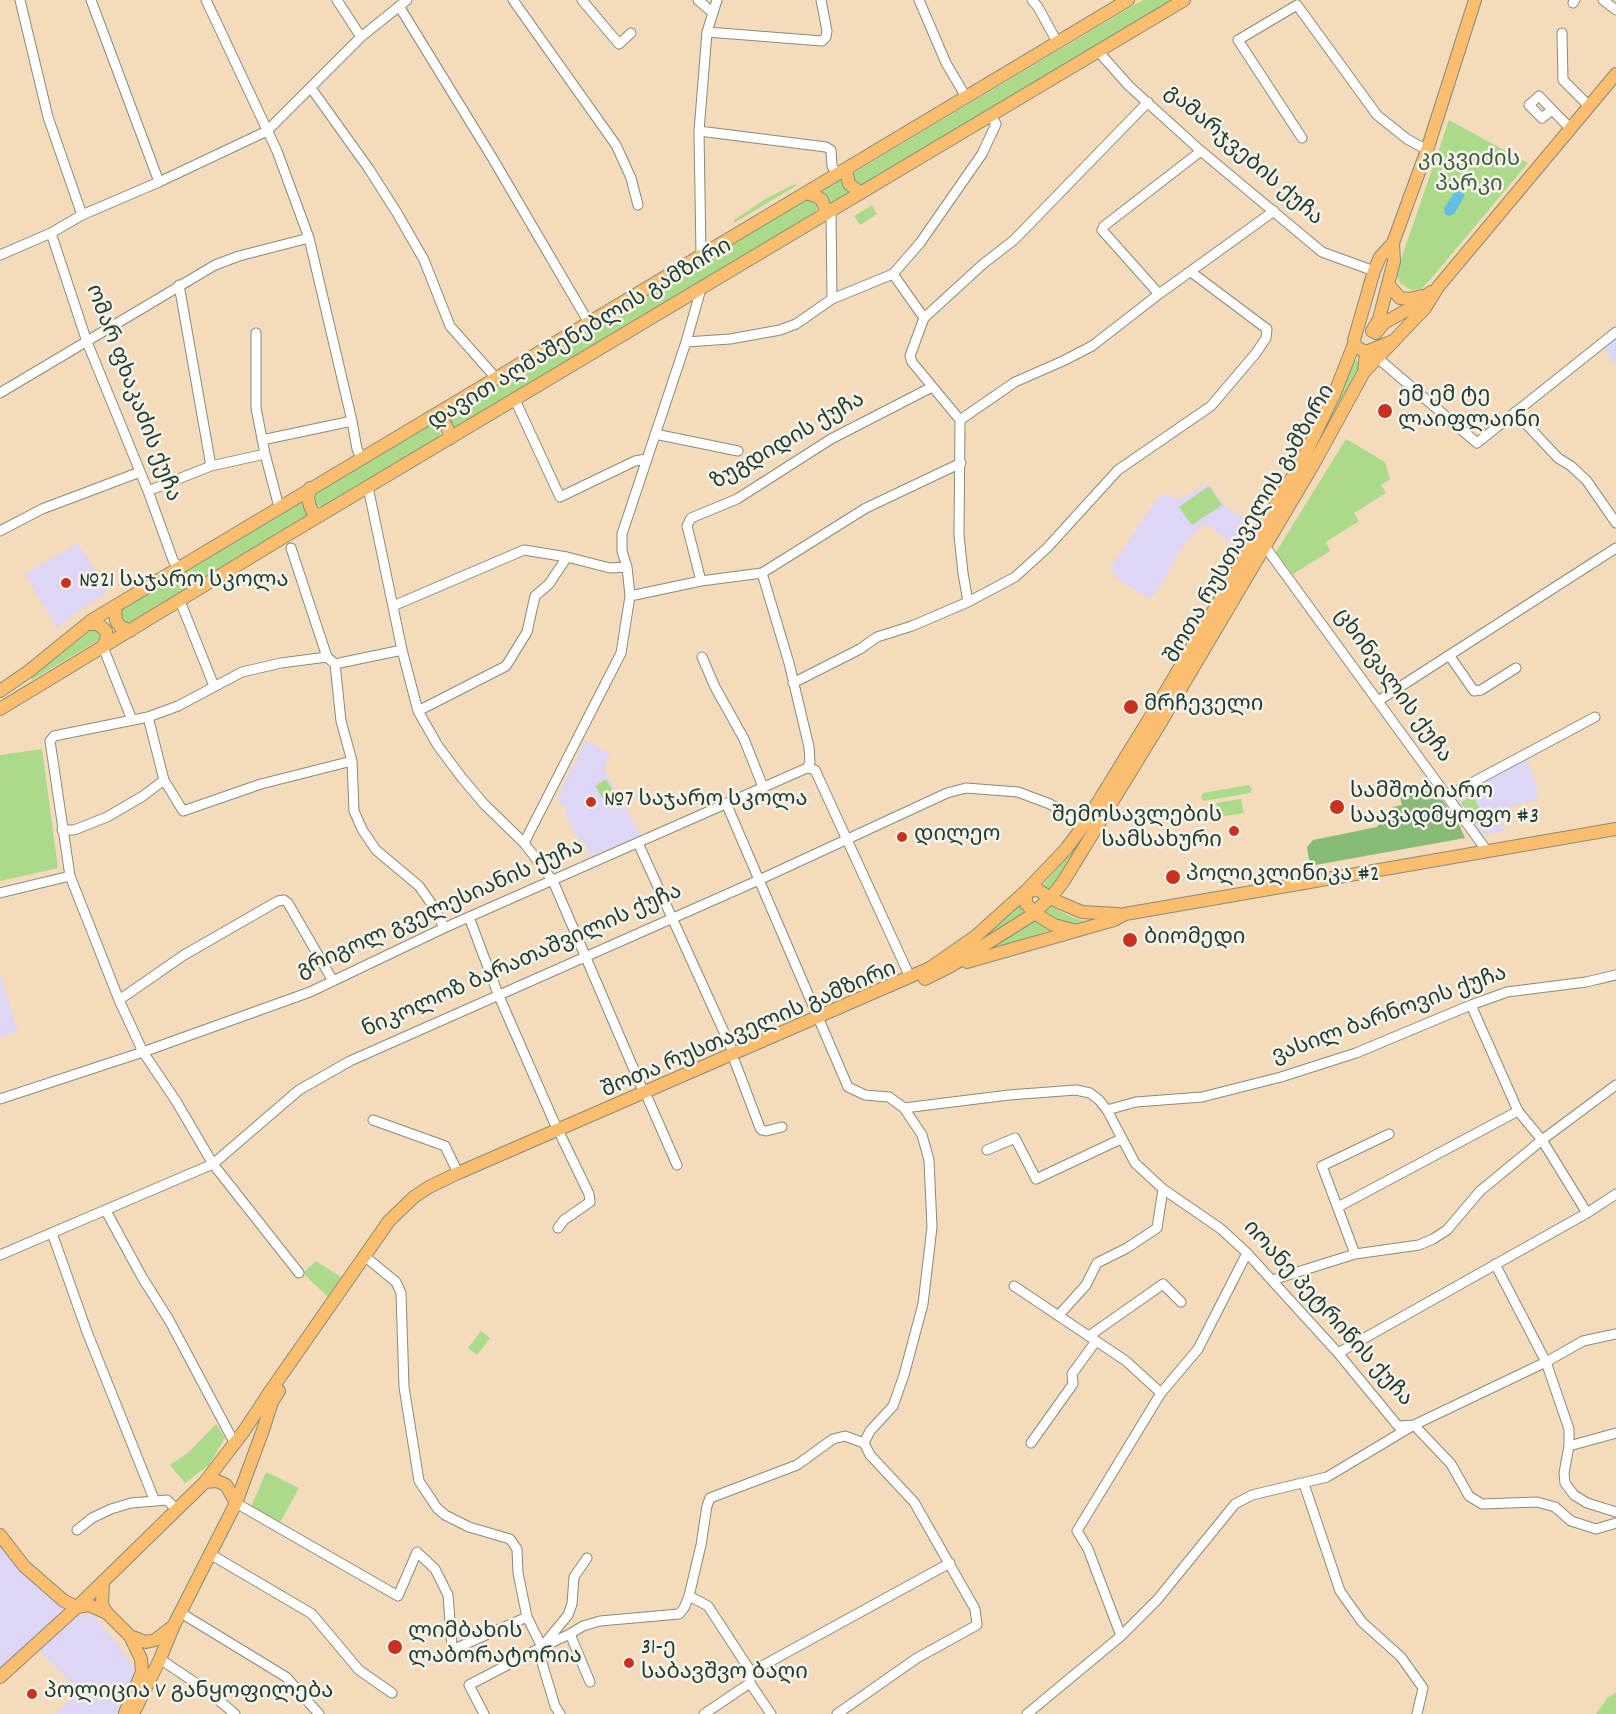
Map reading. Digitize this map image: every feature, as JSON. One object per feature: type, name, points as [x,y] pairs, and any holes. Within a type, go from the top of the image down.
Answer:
[{"type":"main road","name":"დავით აღმაშენებლის გამზირი","points":[[0,691],[29,671],[87,624],[178,568],[1128,0]]},
{"type":"main road","name":"დავით აღმაშენებლის გამზირი","points":[[0,709],[1184,0]]},
{"type":"main road","points":[[1372,353],[1377,340],[1374,332],[1394,261],[1393,243],[1427,150],[1475,0]]},
{"type":"main road","points":[[1374,332],[1362,330],[1354,340],[1359,350],[1372,353],[1393,341],[1425,308],[1438,287],[1616,74]]},
{"type":"main road","points":[[842,171],[849,184],[861,194]]},
{"type":"main road","points":[[805,193],[822,200],[828,213]]},
{"type":"main road","name":"შოთა რუსთაველის გამზირი","points":[[0,1677],[77,1607],[205,1482],[235,1444],[268,1393],[400,1208],[429,1187],[458,1173],[559,1133],[734,1058],[819,1021],[910,977],[953,953],[1026,891],[1054,862],[1084,825],[1303,459],[1334,395],[1354,340],[1374,271],[1380,257],[1393,243]]},
{"type":"main road","points":[[1388,284],[1400,298],[1426,296]]},
{"type":"main road","points":[[1374,332],[1438,287]]},
{"type":"main road","name":"შოთა რუსთაველის გამზირი","points":[[819,1021],[907,987],[951,966],[1035,913],[1050,898],[1078,859],[1161,722],[1312,465],[1364,372],[1372,353]]},
{"type":"main road","points":[[429,418],[440,420],[446,425],[449,439]]},
{"type":"main road","points":[[310,488],[308,498],[310,507],[313,513],[321,515]]},
{"type":"main road","points":[[115,607],[116,621],[130,631]]},
{"type":"main road","points":[[87,624],[98,624],[106,631],[107,637],[102,647]]},
{"type":"main road","points":[[1075,930],[1054,924],[1035,913],[1026,904],[1026,891],[1038,890],[1082,912],[1125,914],[1616,829]]},
{"type":"main road","points":[[951,966],[1114,920],[1125,914]]},
{"type":"main road","name":"შოთა რუსთაველის გამზირი","points":[[133,1714],[174,1625],[236,1503],[272,1402],[391,1226],[417,1200],[559,1133]]},
{"type":"main road","points":[[205,1482],[217,1481],[226,1485],[236,1503]]},
{"type":"main road","points":[[0,1535],[24,1566],[64,1601],[77,1607],[89,1605],[107,1613]]},
{"type":"main road","points":[[103,1582],[102,1605],[130,1636],[141,1659],[142,1672],[125,1714]]},
{"type":"main road","points":[[130,1636],[146,1642],[155,1640],[174,1625]]},
{"type":"street","points":[[20,0],[48,117],[82,215]]},
{"type":"street","points":[[91,0],[159,182]]},
{"type":"street","points":[[206,0],[267,131],[309,238],[357,449],[361,458]]},
{"type":"street","points":[[337,0],[362,37]]},
{"type":"street","points":[[513,0],[616,145],[631,178],[638,205]]},
{"type":"street","points":[[582,0],[619,44],[631,33]]},
{"type":"street","points":[[698,0],[713,13]]},
{"type":"street","points":[[701,256],[699,131],[707,32],[717,0]]},
{"type":"street","points":[[707,32],[822,41],[826,37],[827,30],[821,0]]},
{"type":"street","points":[[919,0],[946,63],[966,97]]},
{"type":"street","points":[[1032,0],[1057,42]]},
{"type":"street","points":[[1603,0],[1616,10]]},
{"type":"street","points":[[0,255],[267,131],[362,37],[403,3],[589,323]]},
{"type":"street","points":[[1302,138],[1238,40],[1297,4],[1377,115],[1407,139],[1427,150]]},
{"type":"street","points":[[1562,33],[1563,80],[1589,106]]},
{"type":"street","name":"გამარჯვების ქუჩა","points":[[1098,51],[1129,86],[1201,151],[1322,252],[1374,271]]},
{"type":"street","points":[[311,88],[369,169],[397,213],[424,260],[450,326],[496,378]]},
{"type":"street","points":[[968,602],[959,535],[960,420],[910,359],[924,318],[983,264],[1014,240],[1148,102]]},
{"type":"street","points":[[1552,110],[1570,129]]},
{"type":"street","points":[[686,342],[730,339],[780,330],[796,324],[832,299],[893,274],[920,243],[982,154],[996,124],[991,116]]},
{"type":"street","points":[[699,131],[826,147],[831,150],[832,166],[842,171]]},
{"type":"street","points":[[1159,294],[1102,230],[1104,226],[1201,151]]},
{"type":"street","points":[[960,420],[1016,382],[1063,362],[1092,345],[1274,211]]},
{"type":"street","points":[[828,213],[832,299]]},
{"type":"street","name":"ომარ ფხაკაძის ქუჩა","points":[[51,233],[87,342],[178,568]]},
{"type":"street","points":[[0,393],[215,265],[239,256],[309,238]]},
{"type":"street","points":[[792,683],[860,649],[877,637],[912,626],[968,602],[1015,577],[1047,548],[1118,470],[1211,406],[1256,354],[1266,338],[1267,329],[1191,272]]},
{"type":"street","points":[[893,274],[924,318]]},
{"type":"street","points":[[179,285],[211,466]]},
{"type":"street","points":[[524,843],[621,653],[630,596],[627,567],[622,551],[622,534],[686,342],[701,289]]},
{"type":"street","points":[[1372,353],[1477,443],[1616,332]]},
{"type":"street","points":[[256,333],[256,408],[279,507]]},
{"type":"street","name":"ზუგდიდის ქუჩა","points":[[701,581],[687,526],[691,518],[737,499],[831,439],[932,387]]},
{"type":"street","points":[[515,400],[560,497],[635,461],[646,459]]},
{"type":"street","points":[[1515,412],[1558,458],[1571,466],[1587,481],[1616,524]]},
{"type":"street","points":[[262,440],[352,421]]},
{"type":"street","points":[[655,434],[738,452]]},
{"type":"street","points":[[148,491],[211,466],[265,454]]},
{"type":"street","points":[[630,596],[701,581],[762,573],[866,508],[961,463]]},
{"type":"street","points":[[0,531],[42,509],[140,472]]},
{"type":"street","points":[[368,487],[402,650],[418,711],[438,746],[462,778],[483,804],[524,843],[554,880],[677,1165]]},
{"type":"street","name":"ცხინვალის ქუჩა","points":[[1264,545],[1487,851]]},
{"type":"street","points":[[291,548],[327,657],[335,664],[341,721],[352,761],[354,811],[363,831],[376,850],[419,886],[433,906],[444,928]]},
{"type":"street","points":[[1378,701],[1616,548]]},
{"type":"street","points":[[393,606],[524,550],[567,557],[610,568],[627,567]]},
{"type":"street","points":[[418,711],[506,666],[527,632],[535,596],[549,584],[567,557]]},
{"type":"street","points":[[762,573],[809,747],[810,762],[807,768],[815,770],[910,977]]},
{"type":"street","points":[[180,601],[214,686]]},
{"type":"street","points":[[102,647],[132,720]]},
{"type":"street","points":[[335,664],[402,650]]},
{"type":"street","points":[[1449,655],[1474,691],[1481,690],[1516,668]]},
{"type":"street","points":[[299,1273],[213,1164],[176,1101],[142,1052],[70,876],[50,741],[51,738],[148,717],[178,706],[242,672],[281,663],[327,657]]},
{"type":"street","points":[[702,657],[715,687],[744,739],[763,787]]},
{"type":"street","points":[[148,717],[164,780],[181,810],[185,811],[261,784],[352,761]]},
{"type":"street","points":[[1447,796],[1595,717]]},
{"type":"street","name":"გრიგოლ გველესიანის ქუჩა","points":[[0,1099],[285,1002],[444,928],[807,768]]},
{"type":"street","points":[[62,830],[74,830],[107,817],[143,796],[164,780]]},
{"type":"street","name":"ნიკოლოზ ბარათაშვილის ქუჩა","points":[[0,1255],[213,1164],[299,1090],[359,1056],[672,919],[947,793],[966,788],[1018,792],[1050,804],[1084,825]]},
{"type":"street","points":[[726,803],[848,1087],[865,1095],[889,1097],[904,1108],[922,1135],[929,1160],[932,1227],[923,1304],[904,1376],[893,1406],[870,1431],[864,1443]]},
{"type":"street","points":[[638,843],[734,1058],[760,1128],[766,1131],[782,1127]]},
{"type":"street","points":[[0,893],[70,876]]},
{"type":"street","points":[[119,1000],[184,955],[278,901],[284,900],[288,903],[333,981]]},
{"type":"street","points":[[469,917],[498,994],[559,1133],[589,1194],[590,1202],[564,1220],[558,1228]]},
{"type":"street","name":"ვასილ ბარნოვის ქუჩა","points":[[1107,1110],[1136,1102],[1202,1097],[1281,1077],[1356,1053],[1507,992],[1586,982],[1616,975]]},
{"type":"street","points":[[1471,1005],[1518,1111],[1542,1140],[1587,1213]]},
{"type":"street","points":[[1272,1280],[1355,1254],[1419,1245],[1434,1239],[1447,1230],[1480,1191],[1542,1140],[1613,1087],[1616,1098]]},
{"type":"street","name":"იოანე პეტრიწის ქუჩა","points":[[904,1108],[1009,1095],[1076,1090],[1090,1093],[1107,1110],[1135,1163],[1163,1189],[1221,1229],[1247,1253],[1338,1353],[1398,1426],[1414,1425],[1451,1464],[1469,1496],[1482,1504],[1537,1502],[1555,1507],[1571,1521],[1596,1529],[1616,1523]]},
{"type":"street","points":[[1338,1207],[1518,1111]]},
{"type":"street","points":[[373,1120],[445,1146],[458,1173]]},
{"type":"street","points":[[1355,1254],[1322,1166],[1389,1134]]},
{"type":"street","points":[[987,1150],[1016,1138],[1036,1179],[1121,1139]]},
{"type":"street","points":[[1059,1315],[1086,1285],[1097,1263],[1127,1248],[1157,1228],[1163,1189]]},
{"type":"street","points":[[1338,1353],[1587,1213],[1616,1194]]},
{"type":"street","points":[[106,1211],[142,1277],[169,1320],[235,1444]]},
{"type":"street","points":[[52,1233],[87,1332],[154,1499]]},
{"type":"street","points":[[1121,1636],[1088,1549],[1077,1531],[1161,1394],[1198,1349],[1247,1253]]},
{"type":"street","points":[[368,1259],[396,1282],[401,1293],[404,1388],[419,1481],[437,1508],[445,1515],[469,1527],[510,1539],[517,1549],[520,1591],[527,1617],[542,1647]]},
{"type":"street","points":[[1495,1264],[1545,1362],[1569,1429],[1565,1483],[1569,1490],[1587,1503],[1616,1512]]},
{"type":"street","points":[[1031,1443],[1073,1384],[1072,1374],[1093,1338],[1163,1284],[1181,1302]]},
{"type":"street","points":[[1014,1286],[1126,1361],[1161,1394]]},
{"type":"street","points":[[1027,1714],[1121,1636],[1156,1600],[1235,1504],[1252,1495],[1327,1478],[1414,1425],[1545,1362],[1583,1341],[1616,1334]]},
{"type":"street","points":[[1394,1438],[1398,1426]]},
{"type":"street","points":[[1569,1446],[1616,1433]]},
{"type":"street","points":[[484,1714],[469,1685],[542,1647],[583,1626],[600,1621],[679,1614],[689,1596],[710,1498],[797,1465],[833,1439],[845,1436],[864,1443],[870,1455],[914,1502],[975,1609],[977,1625],[917,1658],[837,1714]]},
{"type":"street","points":[[1304,1484],[1340,1591],[1362,1622],[1401,1657],[1424,1688],[1417,1714]]},
{"type":"street","points":[[77,1530],[92,1518],[131,1503],[154,1499],[167,1500],[177,1510]]},
{"type":"street","points":[[236,1503],[398,1596],[417,1552],[435,1569],[448,1595],[452,1649],[527,1617]]},
{"type":"street","points":[[210,1554],[312,1614],[359,1670],[392,1694]]},
{"type":"street","points":[[560,1714],[555,1706],[540,1656],[542,1647],[568,1615],[572,1604],[574,1577],[587,1558]]},
{"type":"street","points":[[751,1672],[950,1563]]},
{"type":"street","points":[[689,1596],[708,1606],[751,1672],[750,1683],[771,1714]]},
{"type":"street","points":[[181,1613],[286,1677],[319,1714]]},
{"type":"street","points":[[570,1634],[590,1682]]},
{"type":"street","points":[[160,1659],[209,1692],[235,1714]]},
{"type":"street","points":[[704,1714],[750,1683]]},
{"type":"shaded area","points":[[1616,337],[1616,367],[1603,346]]},
{"type":"shaded area","points":[[1208,483],[1225,506],[1249,521],[1234,546],[1208,525],[1203,525],[1182,547],[1157,592],[1150,599],[1117,579],[1110,568],[1158,497],[1167,494],[1178,500]]},
{"type":"shaded area","name":"№21 საჯარო სკოლა","points":[[78,543],[108,592],[57,628],[25,574]]},
{"type":"shaded area","name":"№7 საჯარო სკოლა","points":[[586,740],[610,754],[604,770],[641,835],[591,857],[582,839],[579,841],[565,814],[568,809],[561,805],[557,798]]},
{"type":"shaded area","points":[[1527,759],[1536,782],[1538,799],[1505,809],[1501,814],[1504,831],[1482,835],[1459,801],[1461,794],[1485,776]]},
{"type":"shaded area","points":[[0,973],[18,1031],[0,1038]]},
{"type":"shaded area","points":[[0,1535],[24,1566],[77,1607],[0,1677]]},
{"type":"shaded area","points":[[93,1615],[119,1646],[134,1669],[132,1680],[118,1714],[55,1714],[79,1691],[36,1647],[67,1619]]},
{"type":"green space","points":[[1143,0],[1172,0],[862,185],[855,184],[852,174],[855,172]]},
{"type":"green space","name":"კიკვიძის პარკი","points":[[1449,120],[1528,163],[1430,280],[1421,289],[1411,290],[1400,283],[1396,274]]},
{"type":"green space","points":[[842,179],[844,187],[851,192],[828,206],[820,192]]},
{"type":"green space","points":[[797,185],[734,223],[734,220],[767,198]]},
{"type":"green space","points":[[808,199],[817,205],[816,213],[456,428],[447,418],[448,414]]},
{"type":"green space","points":[[872,205],[877,214],[860,225],[854,216]]},
{"type":"green space","points":[[1354,359],[1361,363],[1322,435],[1338,402]]},
{"type":"green space","points":[[431,424],[439,428],[438,438],[323,507],[316,505],[312,500],[314,494]]},
{"type":"green space","points":[[1346,439],[1385,462],[1390,479],[1381,485],[1386,493],[1354,513],[1359,521],[1326,542],[1330,551],[1293,574],[1276,552]]},
{"type":"green space","points":[[1209,486],[1222,505],[1192,525],[1179,507]]},
{"type":"green space","points":[[301,502],[309,515],[128,623],[122,623],[121,610]]},
{"type":"green space","points":[[94,628],[100,634],[99,640],[32,680],[31,678]]},
{"type":"green space","points":[[42,749],[58,868],[0,881],[0,755]]},
{"type":"green space","points":[[606,779],[619,800],[608,807],[595,786]]},
{"type":"green space","points":[[1249,785],[1252,789],[1250,793],[1204,801],[1201,798],[1203,793]]},
{"type":"green space","points":[[1428,791],[1431,799],[1440,797],[1458,822],[1465,838],[1310,866],[1307,847],[1313,840],[1377,827],[1392,807],[1402,805],[1400,797]]},
{"type":"green space","points":[[1472,795],[1486,817],[1475,824],[1461,803]]},
{"type":"green space","points":[[1241,799],[1244,813],[1219,817],[1216,803]]},
{"type":"green space","points":[[1079,843],[1050,890],[1043,885]]},
{"type":"green space","points":[[1019,906],[1024,913],[975,945]]},
{"type":"green space","points":[[1051,907],[1088,922],[1074,924],[1063,922],[1044,912]]},
{"type":"green space","points":[[1033,920],[1051,930],[985,952],[1015,933]]},
{"type":"green space","points":[[316,1261],[341,1277],[328,1297],[303,1273]]},
{"type":"green space","points":[[481,1331],[490,1338],[477,1355],[468,1348]]},
{"type":"green space","points":[[216,1424],[225,1438],[209,1465],[185,1483],[170,1465],[189,1452]]},
{"type":"green space","points":[[266,1472],[299,1488],[279,1524],[251,1507]]},
{"type":"green space","points":[[1616,1693],[1616,1714],[1596,1714],[1608,1697]]},
{"type":"water","points":[[1456,189],[1465,195],[1454,214],[1449,216],[1445,214],[1444,209]]},
{"type":"place","name":"ემ ემ ტე ლაიფლაინი","points":[[1385,411]]},
{"type":"place","name":"№21 საჯარო სკოლა","points":[[66,583]]},
{"type":"place","name":"მრჩეველი","points":[[1131,707]]},
{"type":"place","name":"№7 საჯარო სკოლა","points":[[591,802]]},
{"type":"place","name":"სამშობიარო საავადმყოფო #3","points":[[1337,807]]},
{"type":"place","name":"შემოსავლების სამსახური","points":[[1234,831]]},
{"type":"place","name":"დილეო","points":[[902,837]]},
{"type":"place","name":"პოლიკლინიკა #2","points":[[1173,877]]},
{"type":"place","name":"ბიომედი","points":[[1130,940]]},
{"type":"place","name":"ლიმბახის ლაბორატორია","points":[[395,1647]]},
{"type":"place","name":"31-ე საბავშვო ბაღი","points":[[629,1663]]},
{"type":"place","name":"პოლიცია V განყოფილება","points":[[32,1694]]}]
